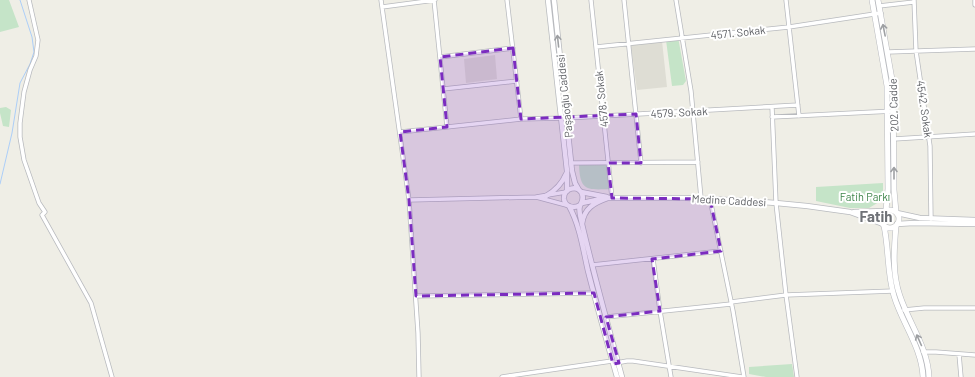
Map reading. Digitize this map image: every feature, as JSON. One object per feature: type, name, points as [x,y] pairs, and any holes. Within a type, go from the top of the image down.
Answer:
[{"type":"main road","name":"202. Cadde","points":[[872,0],[878,13],[888,52],[893,80],[894,195],[897,212]]},
{"type":"main road","name":"202. Cadde","points":[[878,0],[878,13],[887,78],[888,190],[885,211]]},
{"type":"main road","points":[[923,377],[922,366],[918,354],[893,291],[884,225],[881,221],[881,217],[885,211],[890,209],[897,212],[899,220],[894,249],[898,291],[927,360],[929,377]]},
{"type":"main road","points":[[884,225],[890,228],[897,225]]},
{"type":"street","points":[[29,0],[38,40],[36,56],[30,70],[24,92],[20,123],[20,137],[24,160],[39,203],[45,212],[42,215],[91,303],[112,377]]},
{"type":"street","points":[[381,0],[409,200],[416,296],[419,377]]},
{"type":"street","points":[[382,7],[434,0],[447,127]]},
{"type":"street","points":[[507,0],[521,119]]},
{"type":"street","name":"Paşaoğlu Caddesi","points":[[548,0],[567,171],[566,191]]},
{"type":"street","name":"Paşaoğlu Caddesi","points":[[554,0],[574,178],[580,191]]},
{"type":"street","name":"4578. Sokak","points":[[591,0],[608,163],[610,198]]},
{"type":"street","points":[[624,0],[642,163]]},
{"type":"street","points":[[676,0],[690,84],[701,198]]},
{"type":"street","points":[[786,0],[799,116]]},
{"type":"street","points":[[975,0],[975,5]]},
{"type":"street","points":[[879,6],[914,1]]},
{"type":"street","name":"4542. Sokak","points":[[914,1],[916,51],[929,137],[932,219]]},
{"type":"street","name":"4571. Sokak","points":[[596,47],[789,26],[878,13]]},
{"type":"street","points":[[440,57],[513,48]]},
{"type":"street","points":[[888,52],[975,49]]},
{"type":"street","points":[[443,89],[517,81]]},
{"type":"street","name":"4579. Sokak","points":[[400,132],[521,119],[567,118],[798,105]]},
{"type":"street","points":[[772,107],[776,203],[797,377]]},
{"type":"street","points":[[772,117],[894,111]]},
{"type":"street","points":[[894,139],[975,134]]},
{"type":"street","points":[[572,163],[698,162]]},
{"type":"street","points":[[546,196],[560,186],[567,171]]},
{"type":"street","points":[[409,200],[536,197],[546,196],[572,188],[580,191],[583,196],[580,215],[606,317],[617,377]]},
{"type":"street","points":[[566,191],[564,200],[577,225],[594,293],[615,362],[622,377]]},
{"type":"street","name":"Medine Caddesi","points":[[580,191],[610,198]]},
{"type":"street","points":[[536,197],[574,208],[581,204]]},
{"type":"street","points":[[582,224],[587,211],[597,202],[610,198]]},
{"type":"street","name":"Medine Caddesi","points":[[581,204],[592,200],[610,198],[701,198],[776,203],[850,212],[885,211]]},
{"type":"street","points":[[502,377],[633,361],[743,377],[731,303],[710,199]]},
{"type":"street","name":"Medine Caddesi","points":[[850,212],[884,225]]},
{"type":"street","points":[[897,212],[916,218],[975,220]]},
{"type":"street","points":[[897,225],[919,223],[975,224]]},
{"type":"street","points":[[592,265],[721,251]]},
{"type":"street","points":[[652,259],[671,377]]},
{"type":"street","points":[[606,317],[731,303],[786,295],[893,291]]},
{"type":"street","points":[[416,296],[594,293]]},
{"type":"street","points":[[900,311],[924,308],[975,308]]},
{"type":"street","points":[[918,354],[924,352],[936,352],[975,355]]},
{"type":"street","points":[[959,354],[961,377]]},
{"type":"highlighted area","points":[[513,48],[521,119],[636,114],[641,163],[608,163],[612,198],[710,199],[721,251],[652,259],[660,311],[606,317],[619,363],[613,364],[594,293],[416,296],[409,200],[400,132],[447,127],[440,57]]},
{"type":"shaded area","points":[[662,41],[667,87],[637,90],[631,46],[634,43]]},
{"type":"shaded area","points":[[495,55],[497,79],[466,83],[464,59]]},
{"type":"green space","points":[[0,0],[9,0],[19,27],[0,32]]},
{"type":"green space","points":[[678,37],[686,81],[683,85],[672,86],[666,40]]},
{"type":"green space","points":[[6,107],[11,110],[9,127],[3,126],[0,113],[0,108]]},
{"type":"green space","points":[[607,164],[610,189],[590,189],[583,184],[579,165]]},
{"type":"green space","name":"Fatih Parkı","points":[[883,183],[883,197],[879,202],[869,208],[850,208],[816,201],[816,187]]},
{"type":"green space","points":[[792,364],[794,377],[766,377],[749,374],[749,367]]},
{"type":"waterway","points":[[0,184],[12,133],[20,83],[30,64],[34,52],[32,37],[20,0]]},
{"type":"district","name":"Fatih","points":[[876,216]]}]
